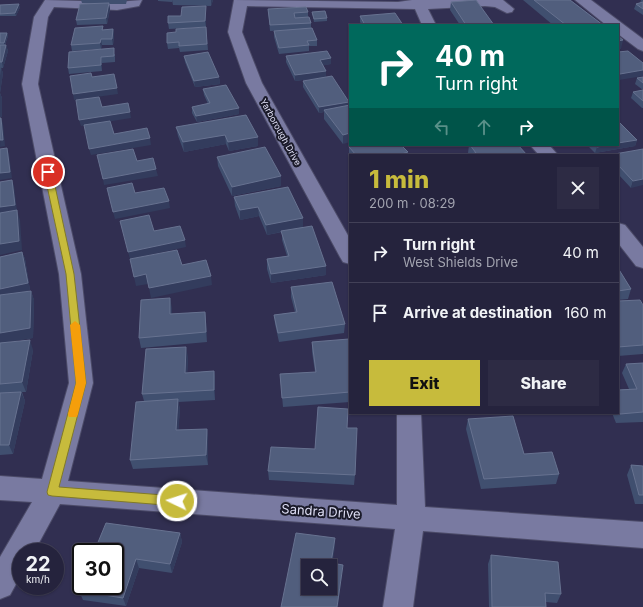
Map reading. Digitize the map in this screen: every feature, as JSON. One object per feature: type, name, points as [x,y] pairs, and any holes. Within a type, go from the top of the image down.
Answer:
[{"type":"street","points":[[582,0],[614,24]]},
{"type":"street","points":[[0,585],[52,492],[81,383],[70,274],[30,84],[41,17],[51,1],[117,6],[127,6],[134,2]]},
{"type":"street","points":[[241,1],[370,6],[420,3],[484,2],[498,3],[507,9]]},
{"type":"street","name":"Yarborough Drive","points":[[241,1],[235,32],[254,83],[349,255]]},
{"type":"street","points":[[420,3],[429,24]]},
{"type":"street","points":[[619,28],[643,46]]},
{"type":"street","points":[[540,146],[548,154]]},
{"type":"street","points":[[619,230],[643,261]]},
{"type":"street","points":[[398,607],[411,518],[409,414]]},
{"type":"street","name":"Sandra Drive","points":[[0,488],[643,535]]},
{"type":"building","points":[[476,0],[493,24],[465,24],[451,2]]},
{"type":"building","points":[[534,0],[570,0],[602,24],[565,24]]},
{"type":"building","points":[[643,2],[643,9],[636,4]]},
{"type":"building","points":[[109,3],[106,18],[76,20],[80,4]]},
{"type":"building","points":[[19,4],[15,13],[0,14],[0,5]]},
{"type":"building","points":[[206,6],[205,21],[168,23],[168,16],[181,16],[182,7]]},
{"type":"building","points":[[306,7],[308,12],[294,13],[295,18],[309,17],[311,23],[270,25],[268,9]]},
{"type":"building","points":[[325,11],[327,18],[314,19],[312,12]]},
{"type":"building","points":[[395,13],[402,24],[364,24],[360,16]]},
{"type":"building","points":[[103,26],[102,30],[113,29],[112,39],[101,39],[100,43],[71,45],[75,28]]},
{"type":"building","points":[[206,27],[207,44],[179,46],[179,42],[167,43],[167,33],[176,32],[176,29]]},
{"type":"building","points":[[312,28],[317,40],[307,41],[309,45],[279,48],[274,31]]},
{"type":"building","points":[[0,33],[7,33],[4,43],[0,43]]},
{"type":"building","points":[[0,45],[6,45],[2,62],[0,62]]},
{"type":"building","points":[[114,48],[114,56],[101,57],[101,65],[68,68],[69,52]]},
{"type":"building","points":[[327,51],[331,58],[320,60],[326,71],[295,75],[286,56]]},
{"type":"building","points":[[628,51],[643,63],[643,70],[620,74],[619,52]]},
{"type":"building","points":[[208,52],[219,77],[194,81],[184,56]]},
{"type":"building","points":[[91,73],[92,77],[114,74],[117,88],[73,94],[70,76]]},
{"type":"building","points":[[332,76],[349,102],[319,107],[303,81]]},
{"type":"building","points":[[643,77],[643,83],[637,78]]},
{"type":"building","points":[[226,85],[239,108],[196,116],[192,107],[210,103],[203,89]]},
{"type":"building","points":[[643,90],[643,101],[633,92]]},
{"type":"building","points":[[99,97],[102,107],[128,103],[130,112],[79,120],[76,100]]},
{"type":"building","points":[[349,105],[349,133],[343,135],[324,110]]},
{"type":"building","points":[[246,115],[258,137],[228,142],[225,135],[183,142],[176,127]]},
{"type":"building","points":[[1,118],[3,140],[0,140]]},
{"type":"building","points":[[110,121],[114,134],[147,128],[150,138],[89,149],[84,125]]},
{"type":"building","points":[[619,122],[637,140],[619,143]]},
{"type":"building","points":[[402,146],[408,152],[401,154],[355,154],[349,147]]},
{"type":"building","points":[[471,146],[519,146],[526,154],[470,154],[476,153]]},
{"type":"building","points":[[265,147],[281,176],[232,187],[217,157]]},
{"type":"building","points":[[7,148],[10,172],[0,173],[0,149]]},
{"type":"building","points":[[133,149],[137,161],[153,158],[156,169],[103,179],[97,155]]},
{"type":"building","points":[[643,149],[643,179],[633,181],[619,166],[619,154],[615,154]]},
{"type":"building","points":[[12,180],[15,205],[0,207],[0,182]]},
{"type":"building","points":[[132,183],[135,193],[164,188],[169,201],[113,212],[107,188]]},
{"type":"building","points":[[288,187],[303,218],[266,225],[258,207],[240,210],[234,197]]},
{"type":"building","points":[[17,210],[19,241],[0,244],[0,213]]},
{"type":"building","points":[[149,215],[154,231],[180,226],[185,240],[128,252],[120,221]]},
{"type":"building","points":[[312,226],[326,266],[271,274],[267,259],[289,256],[281,231]]},
{"type":"building","points":[[177,250],[182,265],[206,260],[211,276],[149,288],[146,274],[134,277],[130,259]]},
{"type":"building","points":[[22,252],[28,283],[0,289],[0,257]]},
{"type":"building","points":[[619,270],[631,289],[619,291]]},
{"type":"building","points":[[332,282],[345,324],[278,333],[274,315],[297,312],[291,287]]},
{"type":"building","points":[[31,291],[30,328],[0,333],[0,295]]},
{"type":"building","points":[[170,298],[170,314],[205,312],[206,332],[139,338],[141,300]]},
{"type":"building","points":[[640,300],[643,305],[643,345],[619,347],[619,301]]},
{"type":"building","points":[[349,339],[349,392],[282,398],[280,374],[316,372],[312,342]]},
{"type":"building","points":[[30,340],[22,382],[0,384],[0,343]]},
{"type":"building","points":[[186,347],[185,373],[214,371],[214,390],[142,394],[146,349]]},
{"type":"building","points":[[643,363],[643,412],[620,414],[619,412],[619,390],[637,389],[626,364]]},
{"type":"building","points":[[21,392],[9,445],[0,445],[0,393]]},
{"type":"building","points":[[178,399],[176,430],[207,429],[206,455],[130,460],[136,402]]},
{"type":"building","points":[[318,407],[348,409],[347,428],[357,428],[355,475],[268,471],[271,447],[315,449]]},
{"type":"building","points":[[513,416],[524,454],[552,452],[559,474],[484,479],[468,419]]},
{"type":"building","points":[[631,465],[643,466],[643,495],[639,495]]},
{"type":"building","points":[[106,523],[180,533],[170,564],[136,559],[124,595],[124,543],[98,543]]},
{"type":"building","points":[[296,533],[335,538],[332,559],[301,559],[301,595],[337,595],[337,564],[343,565],[337,607],[281,607]]},
{"type":"building","points":[[491,555],[558,562],[561,594],[545,593],[546,607],[492,607]]},
{"type":"building","points":[[104,595],[124,595],[123,598]]},
{"type":"slow traffic","points":[[73,414],[81,383],[75,325]]},
{"type":"route","points":[[48,172],[70,274],[81,383],[52,492],[177,501]]}]
